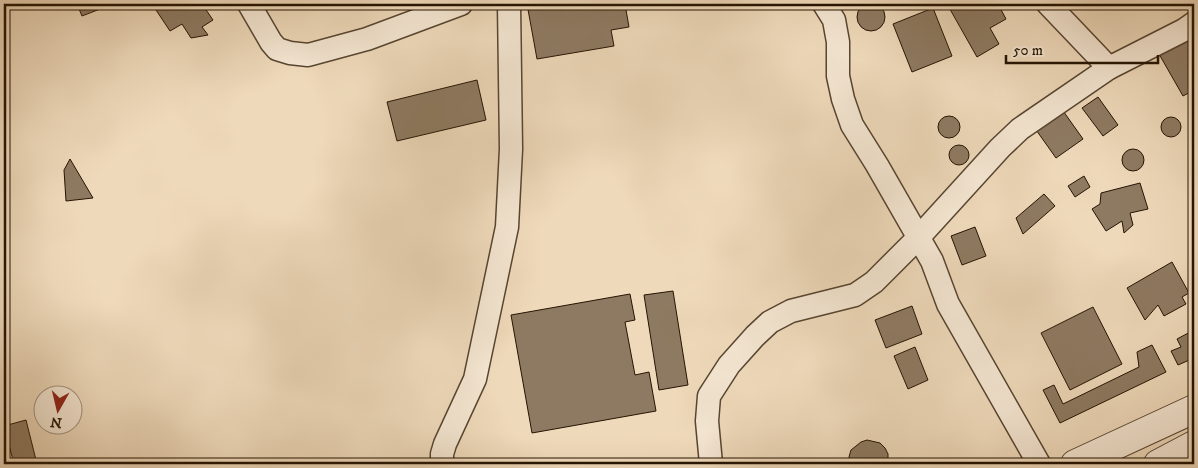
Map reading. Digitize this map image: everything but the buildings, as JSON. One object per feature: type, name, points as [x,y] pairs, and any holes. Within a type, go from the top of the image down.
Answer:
[{"type":"street","points":[[249,4],[277,49],[308,55],[367,39],[461,4]]},
{"type":"street","points":[[442,464],[445,444],[475,379],[507,227],[511,149],[509,4]]},
{"type":"street","points":[[824,4],[834,20],[838,42],[838,76],[843,99],[852,125],[932,262],[948,304],[1040,464]]},
{"type":"street","points":[[1048,4],[1108,68]]},
{"type":"street","points":[[712,464],[707,421],[709,396],[729,365],[770,322],[791,311],[855,295],[874,282],[1020,129],[1108,68],[1184,30],[1194,23]]},
{"type":"street","points":[[1075,464],[1194,409]]},
{"type":"street","points":[[1158,464],[1194,445]]}]
